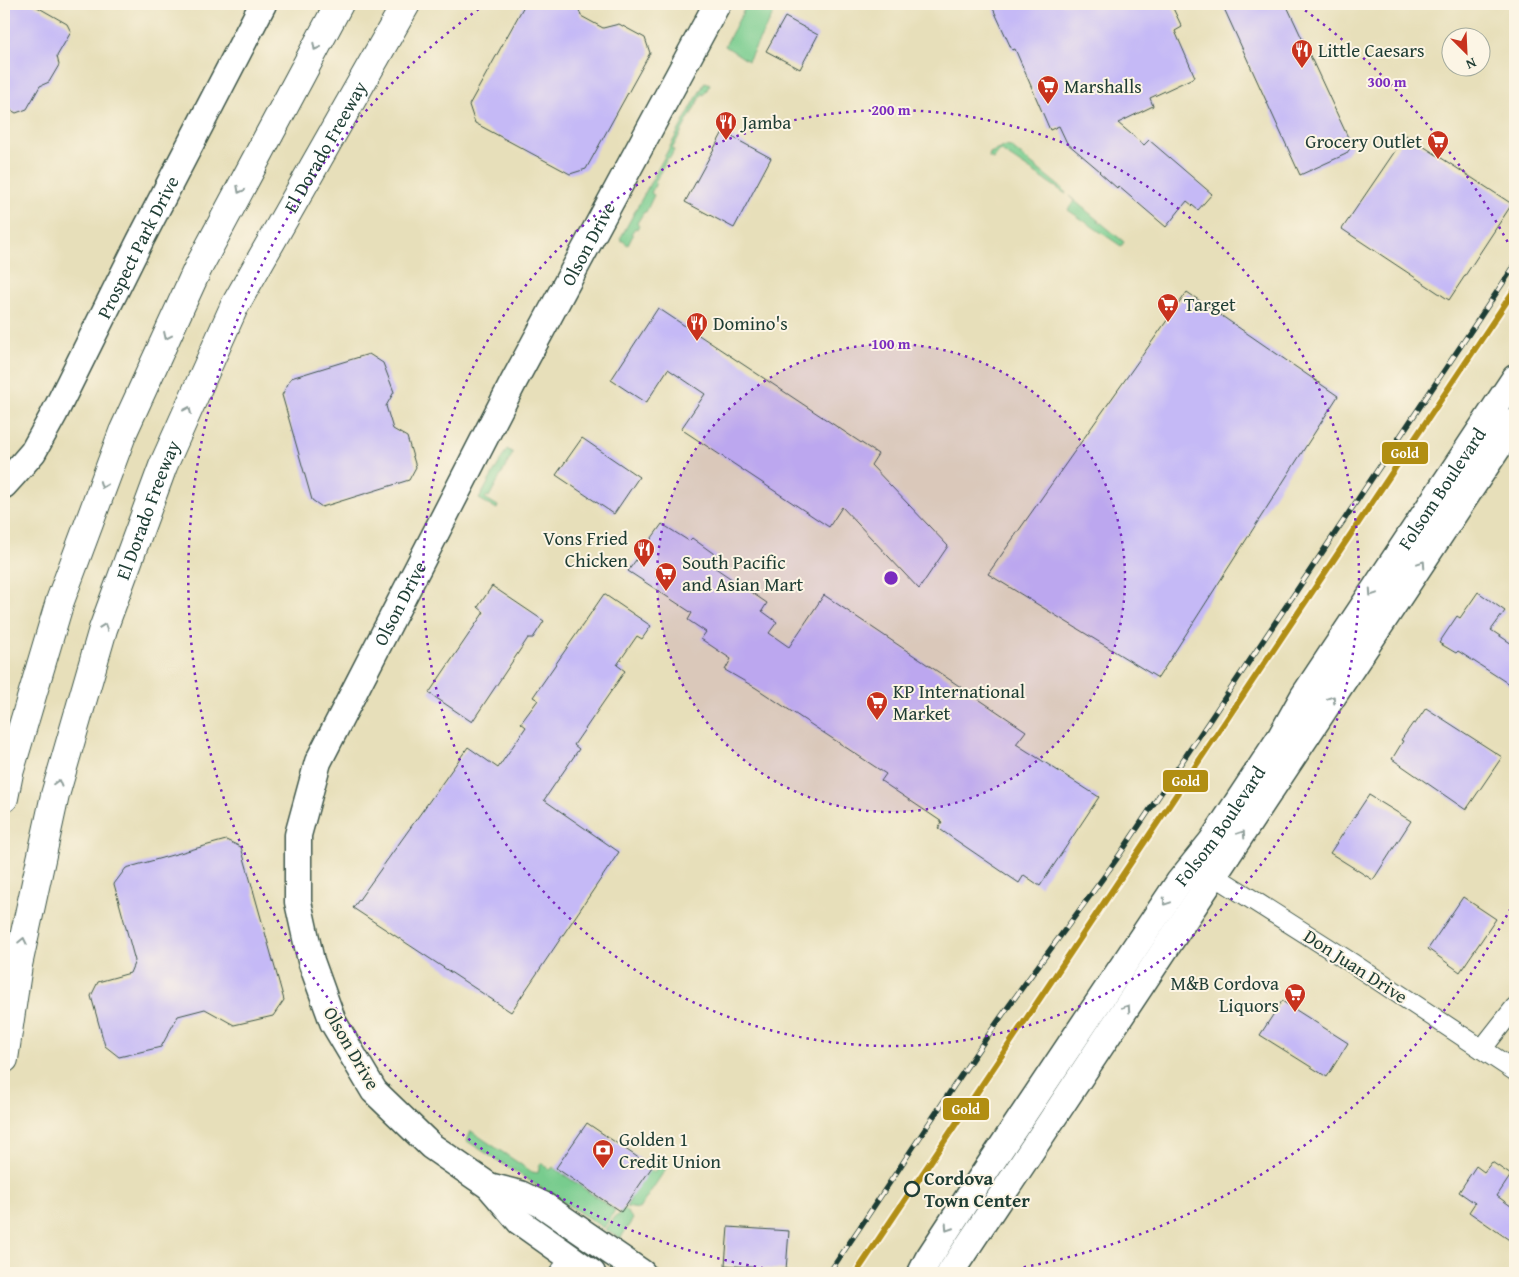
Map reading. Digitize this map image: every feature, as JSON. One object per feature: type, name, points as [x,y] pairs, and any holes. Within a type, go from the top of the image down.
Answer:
[{"type":"highway","points":[[4,798],[9,773],[60,600],[123,432],[198,268],[339,4]]},
{"type":"highway","name":"El Dorado Freeway","points":[[4,1059],[18,965],[54,795],[103,629],[163,466],[234,307],[406,4]]},
{"type":"street","name":"Prospect Park Drive","points":[[4,485],[33,452],[54,414],[140,241],[263,4]]},
{"type":"street","name":"Olson Drive","points":[[592,1273],[565,1266],[520,1222],[490,1186],[431,1146],[374,1091],[333,1022],[310,961],[298,902],[298,834],[318,762],[514,382],[717,4]]},
{"type":"street","name":"Folsom Boulevard","points":[[921,1273],[928,1259],[975,1187],[1179,882],[1205,869],[1212,841],[1275,746],[1303,697],[1515,378]]},
{"type":"street","name":"Folsom Boulevard","points":[[950,1273],[1022,1165],[1205,869],[1515,422]]},
{"type":"street","name":"Don Juan Drive","points":[[1205,869],[1515,1071]]},
{"type":"street","points":[[1022,1165],[1024,1136],[1100,1023],[1096,1006]]},
{"type":"street","points":[[1482,1049],[1515,1007]]},
{"type":"street","name":"Olson Drive","points":[[490,1186],[520,1194],[543,1205],[642,1273]]},
{"type":"street","points":[[520,1194],[526,1208],[566,1238],[570,1252],[565,1266]]},
{"type":"street","points":[[565,1266],[589,1257],[598,1260],[617,1273]]},
{"type":"green space","points":[[747,4],[771,4],[770,6],[776,9],[748,61],[725,46]]},
{"type":"green space","points":[[705,82],[710,84],[704,95],[702,94],[672,149],[674,150],[670,158],[668,157],[655,182],[651,193],[654,195],[646,212],[644,212],[637,223],[639,225],[637,229],[635,228],[631,234],[633,235],[628,245],[620,239]]},
{"type":"green space","points":[[1006,146],[1011,147],[1064,190],[1066,194],[1000,150],[993,159],[989,157],[990,153]]},
{"type":"green space","points":[[1069,196],[1124,242],[1121,246],[1068,210],[1074,201]]},
{"type":"green space","points":[[507,449],[513,453],[489,497],[485,498],[498,506],[497,509],[479,499]]},
{"type":"green space","points":[[471,1131],[532,1172],[538,1173],[541,1163],[550,1170],[553,1167],[615,1210],[604,1228],[467,1141]]},
{"type":"green space","points":[[663,1160],[666,1163],[665,1170],[639,1209],[626,1207],[649,1170],[654,1172]]},
{"type":"green space","points":[[624,1209],[633,1219],[620,1239],[606,1230],[615,1217]]},
{"type":"building","points":[[4,4],[32,4],[67,24],[71,32],[57,56],[59,65],[49,82],[40,86],[27,109],[16,113],[4,106]]},
{"type":"building","points":[[525,4],[577,4],[581,16],[603,28],[619,24],[645,38],[650,53],[586,169],[570,174],[475,123],[469,105]]},
{"type":"building","points":[[991,4],[1171,4],[1182,27],[1175,31],[1195,77],[1150,98],[1153,106],[1118,123],[1144,145],[1149,140],[1212,194],[1198,210],[1187,201],[1166,227],[1118,186],[1117,188],[1067,143],[1059,126],[1050,130],[1015,49],[1012,50]]},
{"type":"building","points":[[1222,4],[1286,4],[1352,146],[1346,154],[1300,175]]},
{"type":"building","points":[[785,17],[818,35],[800,69],[766,51]]},
{"type":"building","points":[[723,132],[771,158],[734,228],[685,202]]},
{"type":"building","points":[[1406,135],[1512,204],[1449,300],[1342,229]]},
{"type":"building","points":[[1187,292],[1338,396],[1158,678],[988,574]]},
{"type":"building","points":[[658,308],[878,454],[871,465],[948,546],[919,589],[842,507],[829,527],[681,429],[705,394],[668,369],[646,403],[611,380]]},
{"type":"building","points":[[369,354],[383,363],[394,392],[386,406],[393,429],[407,437],[416,467],[409,480],[322,507],[312,500],[282,395],[291,378]]},
{"type":"building","points":[[582,438],[639,477],[614,514],[556,475]]},
{"type":"building","points":[[662,524],[689,541],[692,538],[717,556],[711,565],[767,603],[762,611],[777,622],[769,633],[789,647],[824,595],[1026,731],[1016,744],[1099,797],[1040,886],[1024,875],[1019,883],[938,828],[942,822],[881,781],[886,774],[756,688],[725,670],[731,659],[701,639],[706,632],[688,620],[692,613],[628,571]]},
{"type":"building","points":[[492,586],[544,621],[533,638],[528,638],[472,722],[429,693],[484,612],[478,607]]},
{"type":"building","points":[[1478,592],[1505,611],[1491,630],[1515,646],[1515,688],[1458,651],[1456,653],[1439,643],[1457,616],[1460,618]]},
{"type":"building","points":[[604,594],[651,626],[642,639],[637,636],[617,665],[625,671],[574,745],[579,749],[544,800],[619,852],[511,1012],[353,908],[468,747],[498,768],[526,727],[521,723],[538,700],[533,697]]},
{"type":"building","points":[[1426,708],[1502,757],[1466,810],[1392,759],[1403,741],[1401,740]]},
{"type":"building","points":[[1369,795],[1411,821],[1373,880],[1330,853]]},
{"type":"building","points":[[226,840],[241,847],[284,1000],[273,1016],[234,1025],[205,1009],[178,1016],[161,1047],[119,1057],[105,1046],[91,996],[98,982],[130,973],[135,961],[114,884],[126,868]]},
{"type":"building","points":[[1463,897],[1496,919],[1460,972],[1428,949]]},
{"type":"building","points":[[1282,1001],[1348,1043],[1327,1077],[1260,1035]]},
{"type":"building","points":[[587,1123],[652,1167],[621,1212],[556,1168]]},
{"type":"building","points":[[1492,1162],[1511,1175],[1497,1196],[1515,1209],[1515,1244],[1469,1212],[1475,1203],[1459,1192],[1476,1166],[1484,1172]]},
{"type":"building","points":[[728,1227],[789,1231],[786,1270],[725,1265]]},
{"type":"railway","points":[[829,1273],[989,1034],[1116,860],[1515,265]]},
{"type":"transit line","name":"Gold","points":[[856,1273],[1515,289]]},
{"type":"place","name":"Little Caesars","points":[[1302,69]]},
{"type":"place","name":"Marshalls","points":[[1048,105]]},
{"type":"place","name":"Jamba","points":[[726,141]]},
{"type":"place","name":"Grocery Outlet","points":[[1438,160]]},
{"type":"place","name":"Target","points":[[1168,323]]},
{"type":"place","name":"Domino's","points":[[697,342]]},
{"type":"place","name":"Vons Fried Chicken","points":[[644,568]]},
{"type":"place","name":"South Pacific and Asian Mart","points":[[666,592]]},
{"type":"place","name":"KP International Market","points":[[877,721]]},
{"type":"place","name":"M&B Cordova Liquors","points":[[1295,1013]]},
{"type":"place","name":"Golden 1 Credit Union","points":[[603,1169]]},
{"type":"place","name":"Cordova Town Center","points":[[912,1189]]}]
